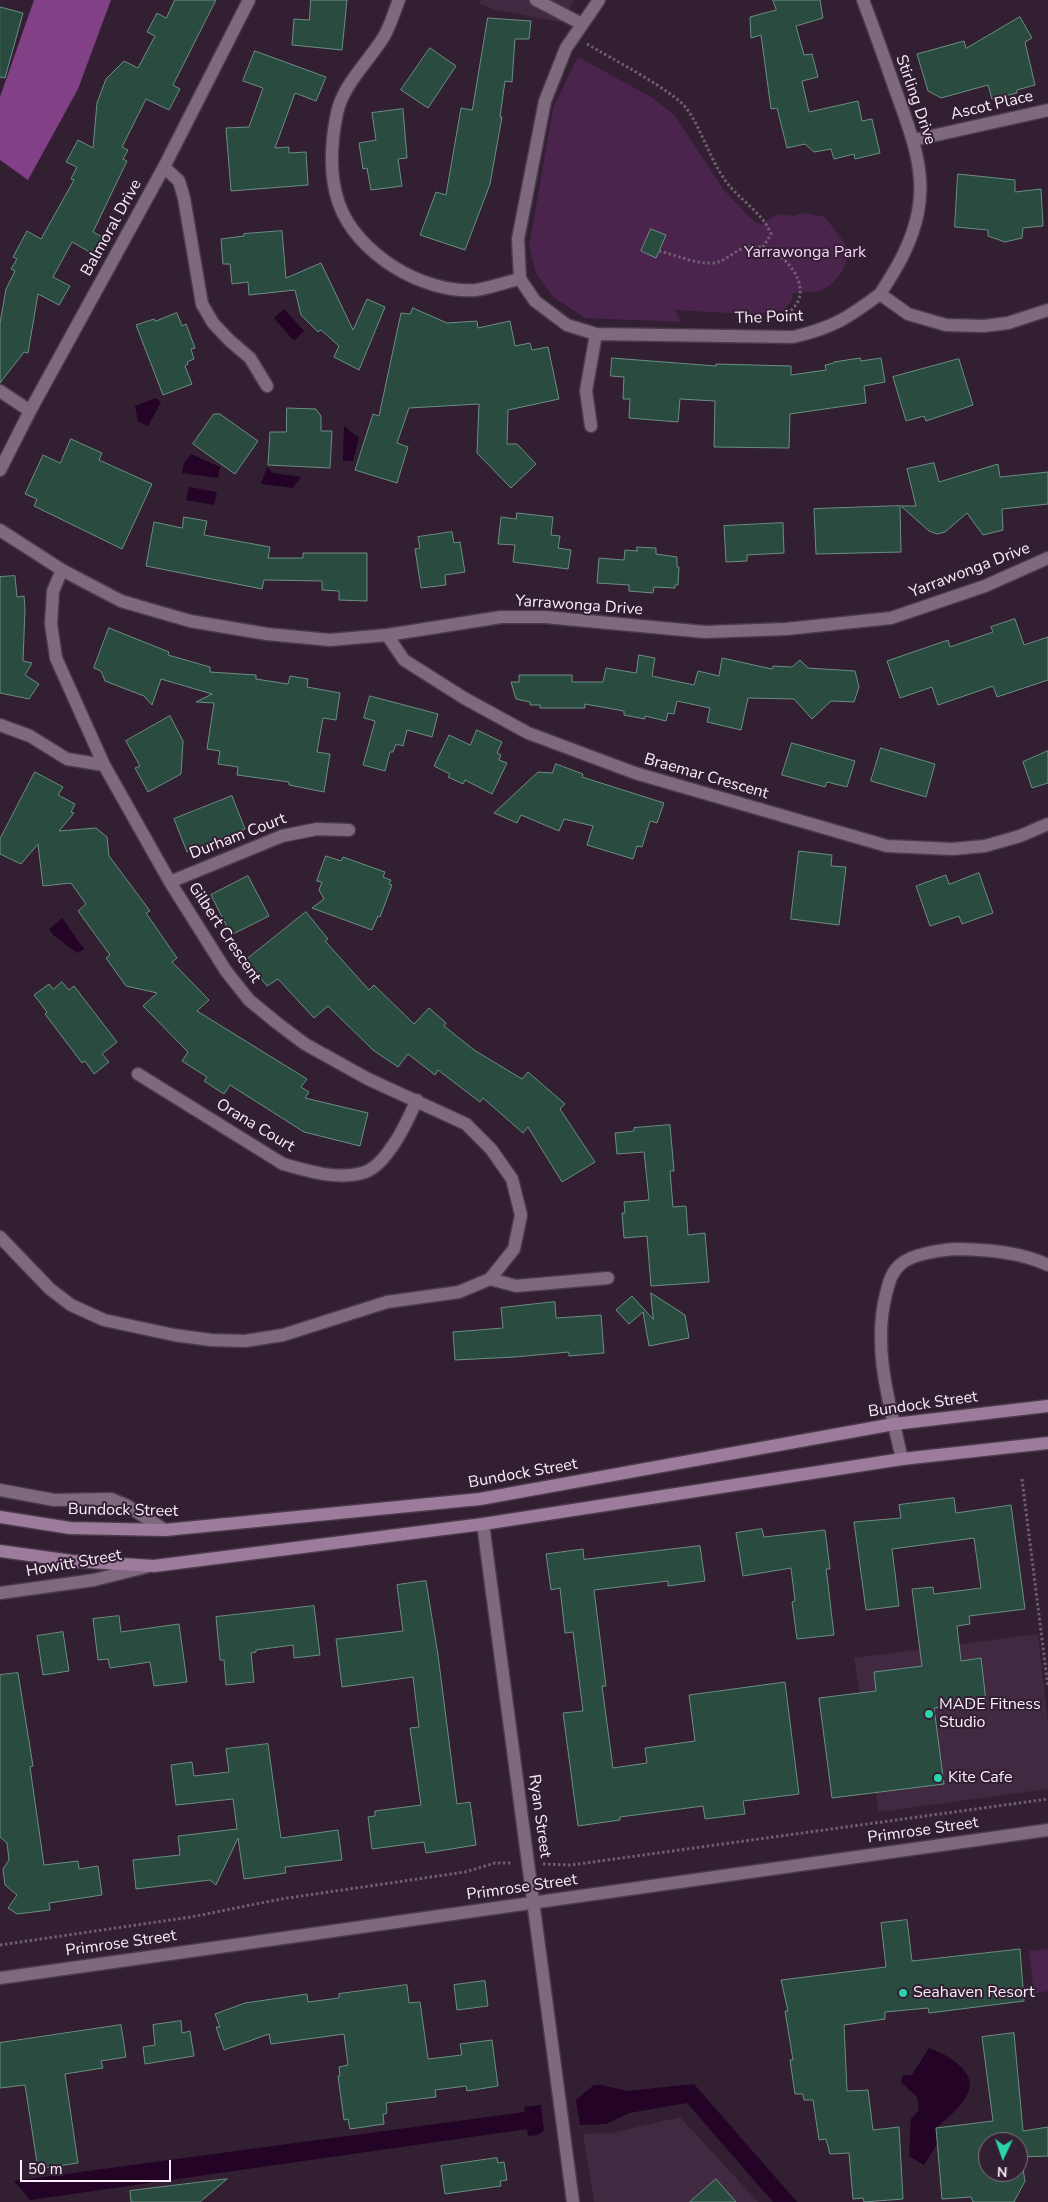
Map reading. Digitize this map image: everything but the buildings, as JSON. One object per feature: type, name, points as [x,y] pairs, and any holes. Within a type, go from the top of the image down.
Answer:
[{"type":"main road","name":"Bundock Street","points":[[0,1517],[70,1528],[165,1530],[480,1499],[894,1424],[1048,1406]]},
{"type":"main road","points":[[0,1551],[72,1561],[154,1566],[483,1524],[902,1459],[1048,1443]]},
{"type":"street","name":"Balmoral Drive","points":[[0,470],[30,411],[164,167],[249,0]]},
{"type":"street","points":[[399,0],[383,38],[356,74],[338,111],[332,150],[334,178],[339,204],[354,229],[372,251],[394,267],[423,282],[451,289],[476,290],[520,279],[518,239],[535,144],[545,101],[566,48],[599,0]]},
{"type":"street","points":[[536,0],[582,24]]},
{"type":"street","name":"Stirling Drive","points":[[863,0],[914,140],[920,183],[919,210],[912,238],[899,265],[880,294]]},
{"type":"street","name":"Ascot Place","points":[[914,140],[1048,110]]},
{"type":"street","points":[[164,167],[179,181],[184,198],[202,304],[213,323],[250,358],[267,386]]},
{"type":"street","name":"The Point","points":[[520,279],[535,301],[567,325],[596,334],[793,337],[822,331],[850,316],[880,294]]},
{"type":"street","points":[[880,294],[908,314],[946,325],[984,326],[1008,323],[1048,310]]},
{"type":"street","points":[[591,426],[586,391],[596,334]]},
{"type":"street","points":[[0,391],[30,411]]},
{"type":"street","name":"Yarrawonga Drive","points":[[0,530],[62,570],[121,601],[190,621],[267,634],[330,640],[387,635],[501,617],[545,617],[705,632],[786,629],[892,618],[985,586],[1048,558]]},
{"type":"street","name":"Gilbert Crescent","points":[[0,1237],[50,1289],[72,1305],[104,1320],[139,1329],[210,1340],[245,1341],[283,1335],[387,1302],[459,1292],[490,1279],[514,1249],[521,1215],[512,1179],[491,1148],[466,1124],[336,1063],[277,1023],[250,1000],[226,972],[170,882],[104,765],[56,658],[51,624],[53,591],[62,570]]},
{"type":"street","name":"Braemar Crescent","points":[[387,635],[404,660],[464,698],[528,733],[635,773],[878,844],[920,849],[976,847],[1020,836],[1048,824]]},
{"type":"street","points":[[0,725],[30,736],[68,758],[104,765]]},
{"type":"street","name":"Durham Court","points":[[170,882],[282,836],[316,830],[350,830]]},
{"type":"street","name":"Orana Court","points":[[138,1074],[283,1164],[310,1172],[339,1174],[364,1172],[381,1161],[393,1146],[417,1100]]},
{"type":"street","points":[[902,1459],[881,1358],[884,1301],[891,1276],[901,1263],[918,1256],[949,1249],[1014,1253],[1048,1265]]},
{"type":"street","points":[[490,1279],[516,1286],[608,1278]]},
{"type":"street","points":[[0,1490],[54,1500],[111,1500],[126,1505],[165,1530]]},
{"type":"street","name":"Ryan Street","points":[[483,1524],[573,2202]]},
{"type":"street","name":"Howitt Street","points":[[0,1593],[94,1580],[154,1566]]},
{"type":"street","name":"Primrose Street","points":[[0,1978],[1048,1830]]},
{"type":"path","points":[[574,36],[672,95],[686,108],[713,164],[728,185],[753,211],[766,221],[771,234],[763,247]]},
{"type":"path","points":[[660,251],[700,262],[714,263],[743,248],[763,247],[775,253],[791,268],[800,285],[797,304],[784,319],[782,337]]},
{"type":"path","points":[[1022,1479],[1048,1687]]},
{"type":"shaded area","points":[[34,0],[111,0],[78,89],[28,180],[0,160],[0,97]]},
{"type":"shaded area","points":[[481,0],[575,0],[561,22],[494,10],[479,3]]},
{"type":"shaded area","points":[[284,309],[304,331],[294,341],[274,318]]},
{"type":"shaded area","points":[[156,398],[161,402],[148,426],[138,421],[135,406]]},
{"type":"shaded area","points":[[344,426],[359,438],[353,461],[343,461]]},
{"type":"shaded area","points":[[191,454],[220,467],[218,478],[182,473],[184,463]]},
{"type":"shaded area","points":[[267,467],[273,473],[301,477],[293,488],[261,484]]},
{"type":"shaded area","points":[[189,487],[217,492],[214,505],[186,500]]},
{"type":"shaded area","points":[[62,918],[84,949],[77,953],[53,935],[49,929]]},
{"type":"shaded area","points":[[1038,1634],[1048,1724],[1048,1789],[879,1812],[854,1658]]},
{"type":"shaded area","points":[[929,2048],[953,2060],[967,2075],[970,2083],[969,2092],[964,2100],[936,2128],[937,2144],[924,2165],[909,2156],[911,2119],[919,2110],[917,2097],[901,2082],[903,2075],[912,2075]]},
{"type":"shaded area","points":[[694,2084],[797,2202],[773,2202],[687,2103],[629,2113],[606,2124],[580,2125],[576,2100],[594,2085],[627,2091]]},
{"type":"shaded area","points":[[541,2105],[544,2130],[538,2135],[528,2136],[527,2129],[30,2200],[14,2181],[525,2112],[524,2107]]},
{"type":"shaded area","points":[[680,2117],[758,2202],[594,2202],[583,2134],[612,2133]]},
{"type":"green space","name":"Yarrawonga Park","points":[[578,57],[653,98],[675,116],[724,190],[750,218],[760,225],[778,214],[794,216],[804,213],[825,217],[849,249],[844,268],[837,278],[821,290],[793,293],[792,300],[783,311],[748,314],[675,310],[681,322],[585,318],[553,297],[536,273],[529,246],[553,108]]},
{"type":"green space","points":[[1048,1949],[1048,1991],[1034,1993],[1029,1951]]},
{"type":"place","name":"MADE Fitness Studio","points":[[929,1714]]},
{"type":"place","name":"Kite Cafe","points":[[938,1778]]},
{"type":"place","name":"Seahaven Resort","points":[[903,1993]]}]
